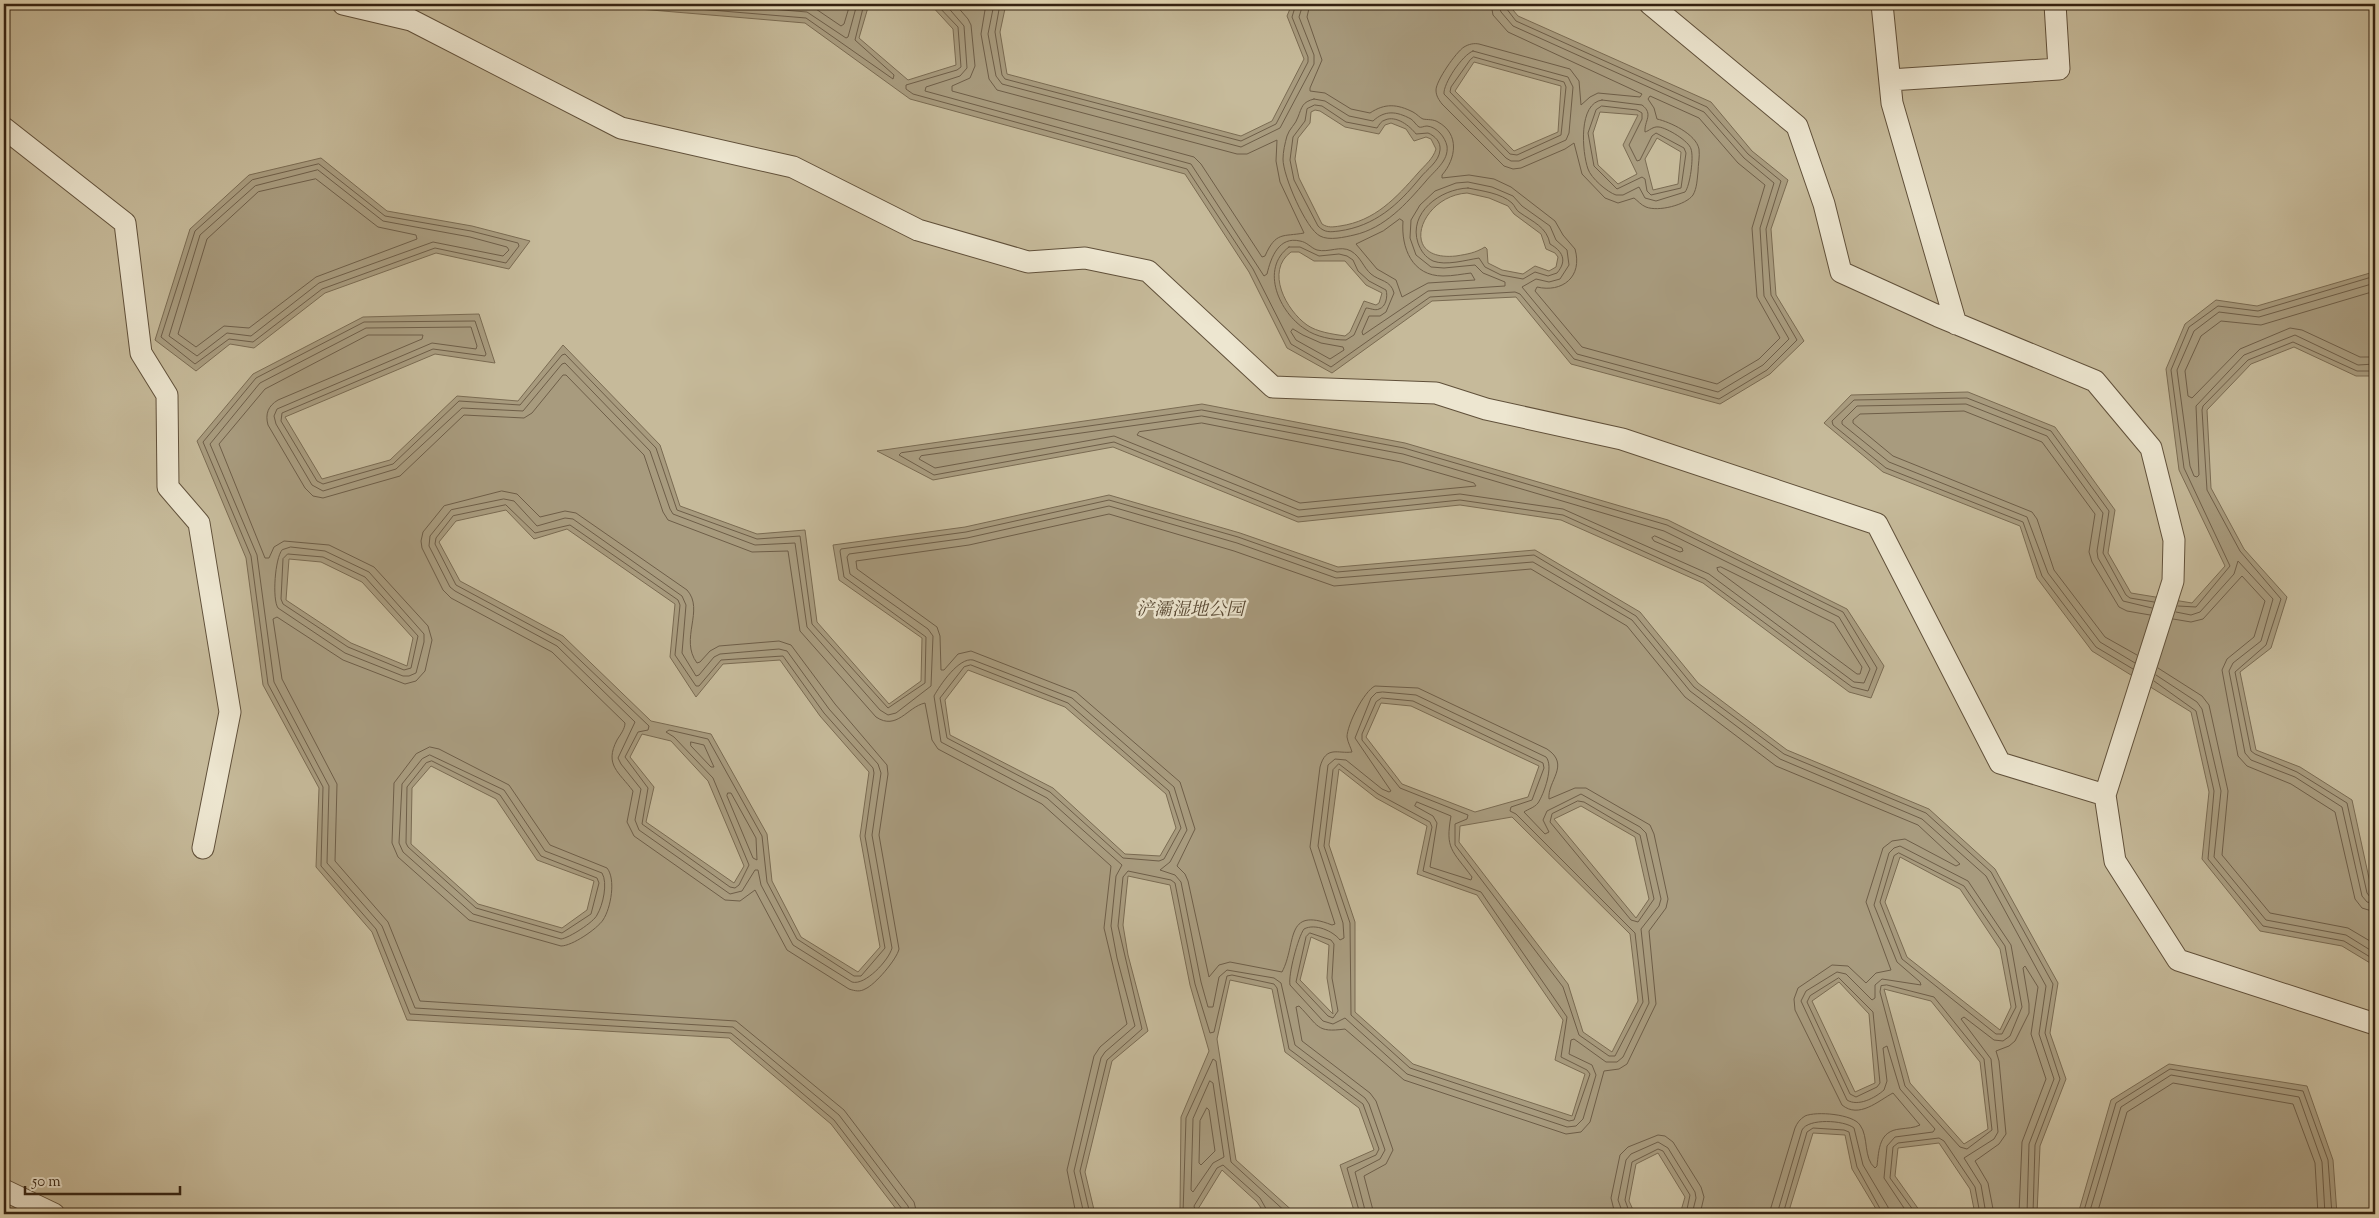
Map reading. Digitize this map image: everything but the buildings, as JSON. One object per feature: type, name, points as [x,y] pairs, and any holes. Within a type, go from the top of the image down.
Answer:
[{"type":"lane","points":[[343,4],[410,20],[621,128],[793,166],[918,230],[1028,262],[1085,258],[1148,271],[1273,387],[1436,393],[1486,409],[1622,439],[1877,524],[2000,763],[2105,796]]},
{"type":"lane","points":[[1650,4],[1797,126],[1824,204],[1840,272],[1956,324],[2095,381],[2151,448],[2174,540],[2173,581],[2105,796],[2114,860],[2178,960],[2375,1024]]},
{"type":"lane","points":[[1882,4],[1892,103],[1956,324]]},
{"type":"lane","points":[[1890,80],[2059,69],[2055,4]]},
{"type":"lane","points":[[4,128],[125,223],[142,353],[167,395],[168,487],[199,523],[230,712],[203,848]]},
{"type":"lane","points":[[4,1190],[54,1214]]},
{"type":"green space","name":"浐灞湿地公园","points":[[4,4],[2375,4],[2375,1214],[4,1214]]},
{"type":"water","points":[[580,4],[869,4],[859,38],[908,80],[956,65],[953,29],[930,4],[1006,4],[1000,32],[1007,74],[1241,136],[1272,121],[1304,59],[1287,16],[1292,4],[1508,4],[1518,16],[1711,102],[1752,151],[1788,180],[1771,229],[1776,295],[1804,341],[1770,374],[1720,404],[1571,364],[1516,297],[1432,301],[1332,373],[1287,348],[1249,272],[1185,174],[910,99],[805,23]],"holes":[[[1474,62],[1561,86],[1558,132],[1514,151],[1455,91]],[[1315,110],[1320,111],[1345,127],[1379,134],[1385,125],[1391,123],[1406,129],[1414,141],[1426,137],[1431,139],[1436,149],[1428,162],[1384,207],[1374,214],[1352,223],[1335,227],[1326,226],[1322,224],[1299,178],[1295,159],[1298,138],[1310,123],[1311,112]],[[1600,112],[1638,115],[1623,145],[1637,174],[1618,184],[1598,165],[1593,133]],[[1657,138],[1681,152],[1678,184],[1653,190],[1645,159]],[[1467,193],[1489,198],[1508,206],[1514,214],[1541,234],[1546,249],[1555,253],[1558,257],[1556,267],[1549,271],[1535,266],[1523,274],[1502,270],[1488,263],[1487,249],[1485,247],[1475,252],[1456,256],[1438,255],[1426,249],[1421,239],[1422,228],[1427,216],[1437,205],[1451,197]],[[1291,252],[1299,252],[1314,261],[1345,261],[1366,285],[1382,293],[1379,303],[1376,305],[1364,301],[1350,332],[1345,336],[1325,332],[1307,325],[1292,310],[1281,290],[1280,269],[1283,260]]]},
{"type":"water","points":[[321,158],[387,211],[472,226],[530,241],[509,269],[436,253],[325,293],[254,348],[230,344],[196,371],[155,340],[190,229],[249,175]]},
{"type":"water","points":[[2375,270],[2375,376],[2356,376],[2294,347],[2251,364],[2207,410],[2211,488],[2244,549],[2287,597],[2271,648],[2240,672],[2256,750],[2300,767],[2352,800],[2372,892],[2375,894],[2375,966],[2342,946],[2260,931],[2202,859],[2209,792],[2191,712],[2092,651],[2037,578],[2020,526],[1883,472],[1824,423],[1851,395],[1968,392],[2055,427],[2115,510],[2108,553],[2131,593],[2192,603],[2225,566],[2179,470],[2166,369],[2185,324],[2216,300],[2257,306]]},
{"type":"water","points":[[479,314],[495,363],[435,354],[285,417],[322,479],[390,460],[457,396],[518,401],[563,345],[660,445],[680,506],[757,534],[805,530],[817,622],[889,704],[921,681],[922,638],[839,580],[833,545],[965,527],[1109,495],[1240,533],[1338,567],[1535,550],[1640,612],[1698,683],[1787,750],[1929,809],[1995,869],[2058,983],[2050,1033],[2066,1079],[2040,1146],[2037,1214],[1975,1214],[1970,1189],[1939,1143],[1898,1148],[1895,1176],[1922,1214],[1879,1214],[1852,1169],[1845,1135],[1813,1133],[1788,1214],[1680,1214],[1685,1197],[1658,1153],[1636,1164],[1629,1201],[1635,1214],[1355,1214],[1340,1165],[1374,1150],[1359,1108],[1285,1052],[1272,989],[1230,980],[1217,1039],[1236,1160],[1296,1214],[1265,1214],[1257,1202],[1222,1170],[1198,1209],[1203,1214],[1177,1214],[1180,1210],[1181,1117],[1209,1051],[1190,985],[1170,885],[1128,876],[1123,925],[1128,955],[1148,1031],[1112,1061],[1085,1172],[1095,1214],[900,1214],[831,1124],[729,1038],[407,1020],[372,932],[316,867],[319,788],[263,685],[246,558],[197,441],[253,374],[363,317]],"holes":[[[506,510],[534,539],[567,529],[675,604],[670,657],[696,697],[723,664],[780,660],[820,716],[869,772],[860,836],[880,947],[858,972],[801,937],[772,881],[767,834],[711,734],[651,721],[563,636],[460,581],[439,542],[456,521]],[[289,559],[321,562],[362,582],[413,638],[407,666],[351,643],[286,600]],[[968,670],[1065,707],[1166,794],[1176,828],[1160,856],[1125,854],[1053,788],[950,735],[945,700]],[[1381,703],[1411,706],[1539,766],[1528,797],[1475,812],[1402,784],[1366,737]],[[642,734],[671,741],[708,781],[744,866],[734,883],[646,822],[654,787],[630,757]],[[431,766],[496,799],[537,860],[594,881],[587,910],[562,928],[478,904],[411,844],[412,788]],[[1339,769],[1376,798],[1427,826],[1417,874],[1477,895],[1563,1020],[1555,1060],[1585,1074],[1572,1116],[1413,1064],[1355,1012],[1355,922],[1329,845]],[[1581,806],[1635,837],[1649,899],[1636,918],[1554,819]],[[1512,817],[1630,934],[1638,1001],[1612,1052],[1583,1032],[1568,984],[1459,842],[1460,826]],[[1900,857],[1960,889],[2000,949],[2011,1007],[2000,1030],[1907,957],[1885,902]],[[1311,937],[1329,945],[1327,978],[1333,1014],[1300,980]],[[1839,982],[1869,1014],[1875,1083],[1855,1092],[1812,1001]],[[1884,989],[1931,1001],[1980,1062],[1988,1129],[1964,1144],[1910,1083]]]},
{"type":"water","points":[[1202,404],[1405,443],[1668,520],[1847,609],[1884,666],[1871,698],[1849,692],[1703,583],[1561,520],[1460,505],[1298,522],[1113,447],[933,480],[877,451]]},
{"type":"water","points":[[2169,1064],[2307,1086],[2333,1160],[2337,1214],[2078,1214],[2111,1100]]}]
